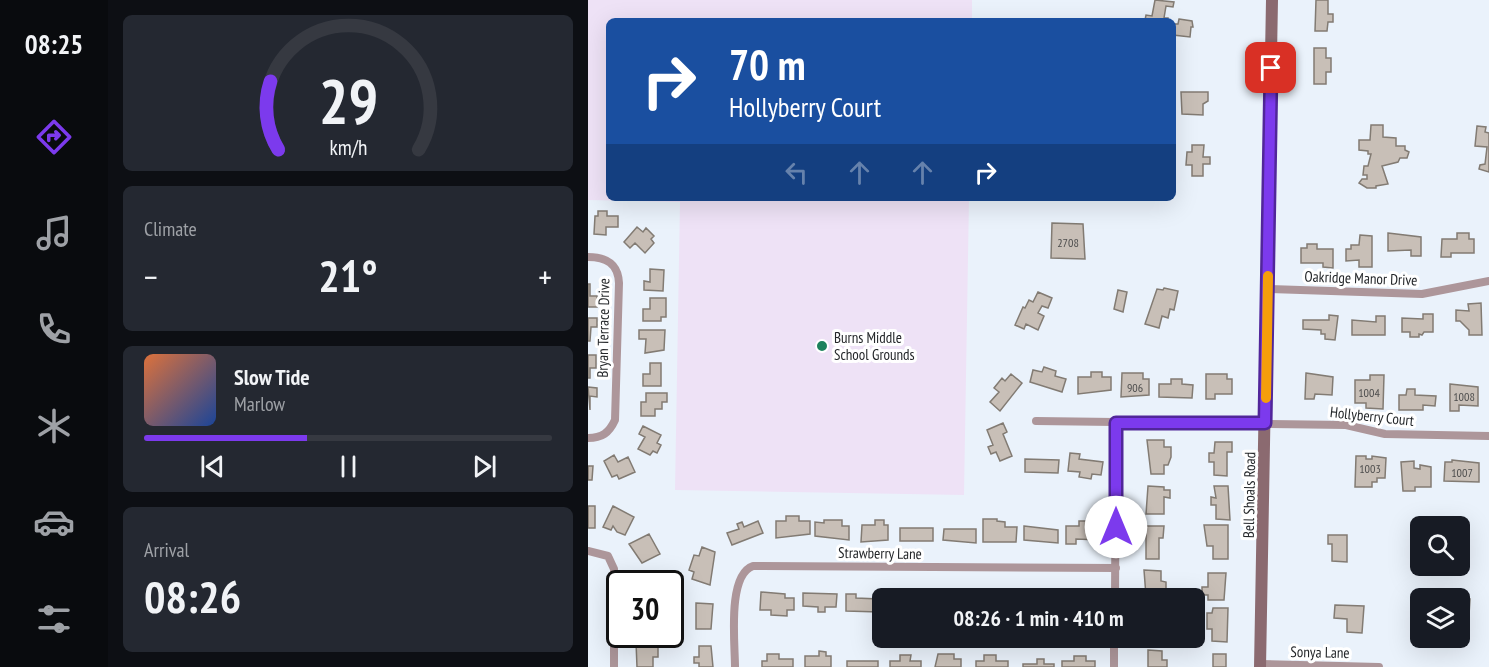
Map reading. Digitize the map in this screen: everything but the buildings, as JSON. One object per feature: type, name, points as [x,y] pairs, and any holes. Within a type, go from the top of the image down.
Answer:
[{"type":"main road","name":"Bell Shoals Road","points":[[1260,666],[1272,0]]},
{"type":"street","name":"Bryan Terrace Drive","points":[[588,257],[601,258],[613,264],[619,283],[615,420],[610,431],[598,438],[588,438]]},
{"type":"street","name":"Oakridge Manor Drive","points":[[1268,289],[1422,294],[1489,281]]},
{"type":"street","name":"Hollyberry Court","points":[[1036,421],[1346,425],[1385,434],[1489,436]]},
{"type":"street","points":[[1115,588],[1116,423]]},
{"type":"street","points":[[588,551],[608,556],[614,569],[614,667]]},
{"type":"street","name":"Strawberry Lane","points":[[735,667],[736,592],[740,575],[753,566],[1116,568]]},
{"type":"street","points":[[1114,648],[1114,667]]},
{"type":"street","name":"Sonya Lane","points":[[1260,666],[1378,667]]},
{"type":"shaded area","name":"Burns Middle School Grounds","points":[[588,0],[972,0],[972,18],[606,18],[606,200],[588,200]]},
{"type":"shaded area","name":"Burns Middle School Grounds","points":[[634,201],[969,201],[964,495],[675,490],[680,202]]},
{"type":"slow traffic","points":[[1266,398],[1268,276]]},
{"type":"place","name":"Burns Middle School Grounds","points":[[822,346]]},
{"type":"route","points":[[1116,527],[1116,423],[1265,423],[1271,68]]}]
